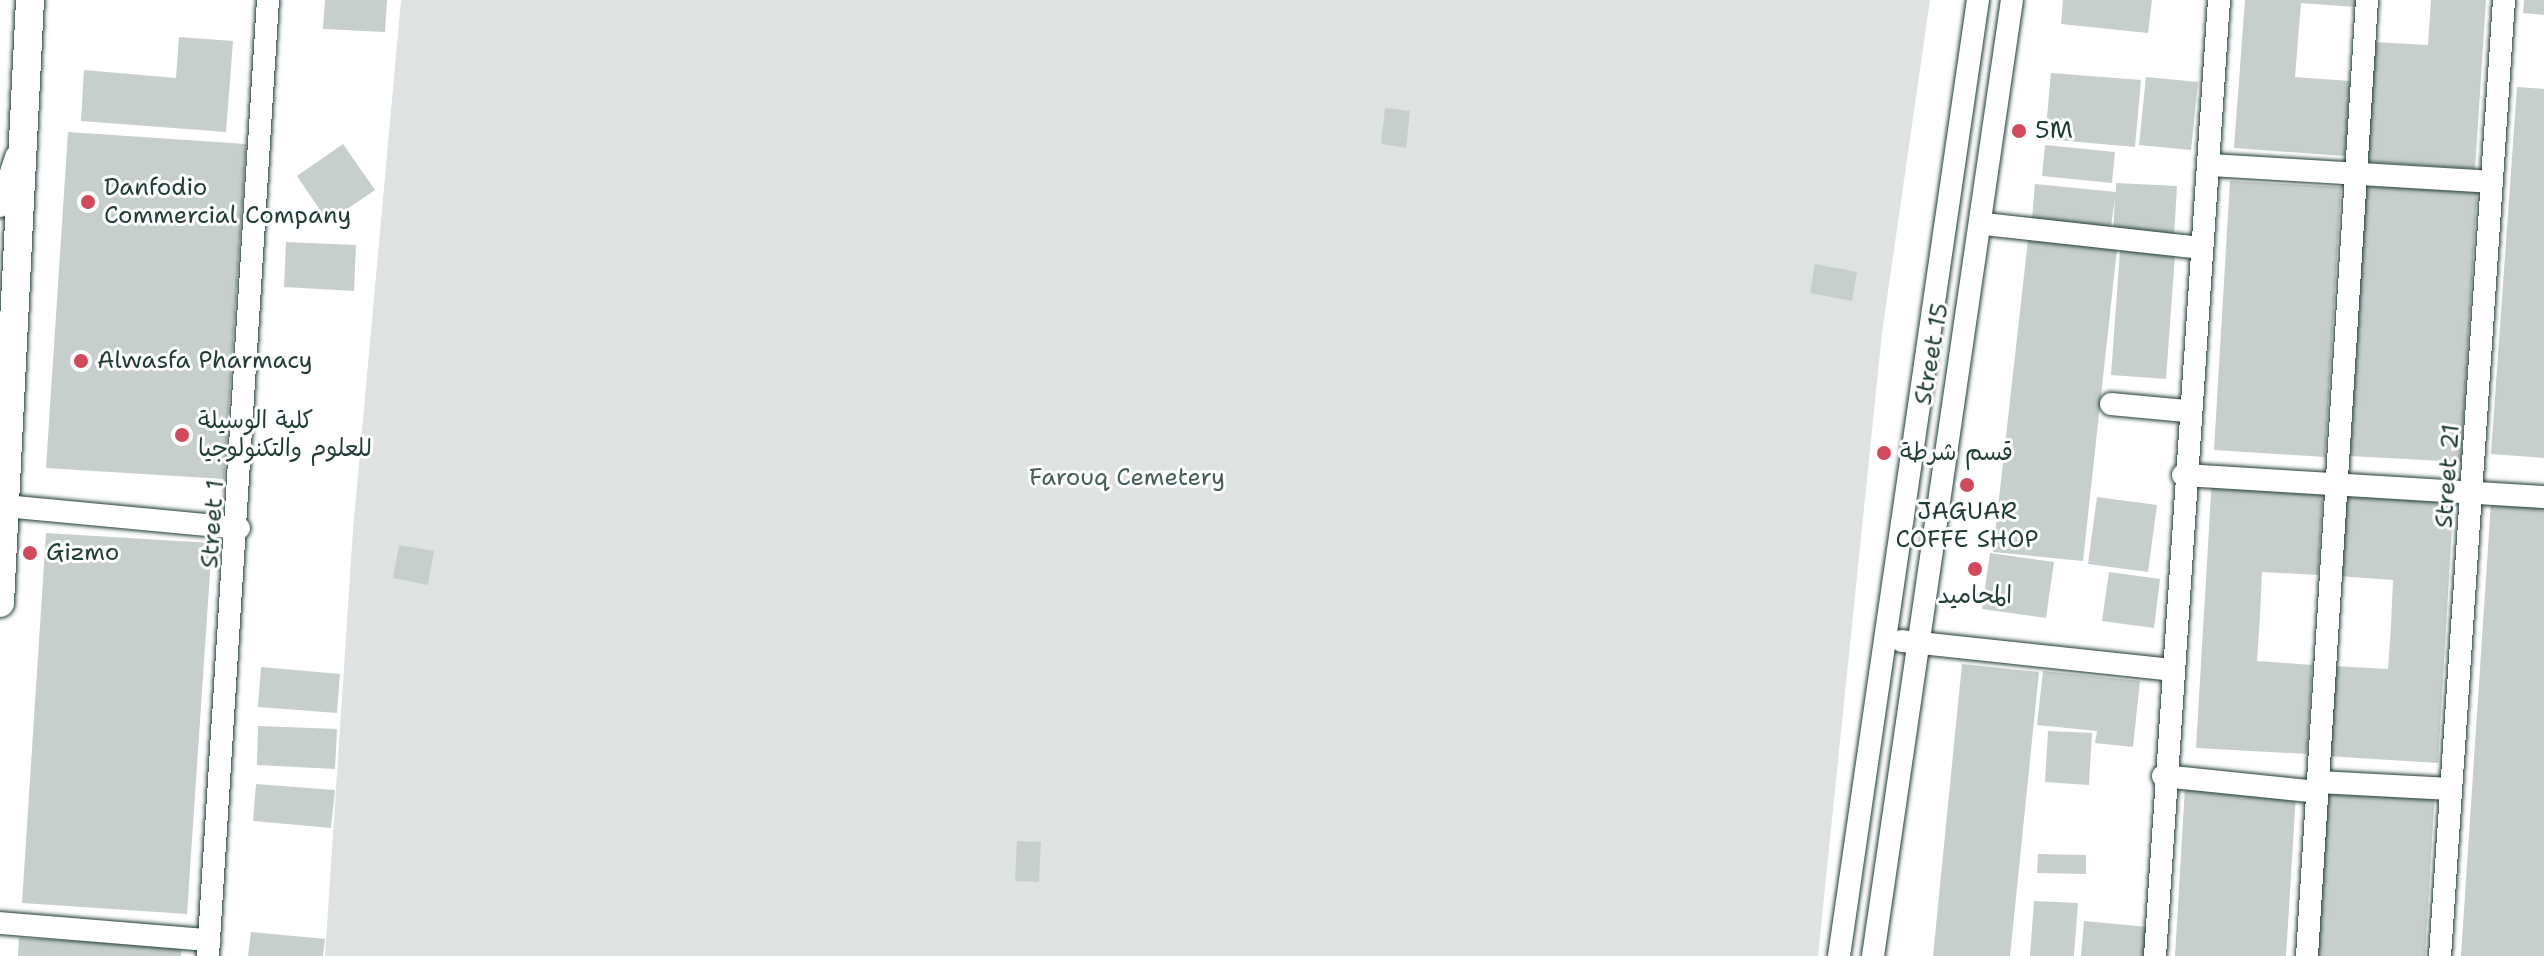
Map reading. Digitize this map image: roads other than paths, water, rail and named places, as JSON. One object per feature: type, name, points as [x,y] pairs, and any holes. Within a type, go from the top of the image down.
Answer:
[{"type":"main road","points":[[0,603],[26,129],[30,0]]},
{"type":"street","name":"Street 1","points":[[208,948],[239,528],[268,0]]},
{"type":"street","name":"Street 15","points":[[1839,956],[1978,0]]},
{"type":"street","name":"Street 15","points":[[1873,956],[1915,642],[1984,224],[2012,0]]},
{"type":"street","points":[[2155,956],[2186,411],[2209,165],[2219,0]]},
{"type":"street","points":[[2307,956],[2367,0]]},
{"type":"street","name":"Street 21","points":[[2440,956],[2504,0]]},
{"type":"street","points":[[0,206],[26,129]]},
{"type":"street","points":[[2209,165],[2491,182]]},
{"type":"street","points":[[1984,224],[2201,248]]},
{"type":"street","points":[[2111,404],[2186,411]]},
{"type":"street","points":[[2183,475],[2544,497]]},
{"type":"street","points":[[4,488],[239,528]]},
{"type":"street","points":[[1885,639],[2172,670]]},
{"type":"street","points":[[2163,776],[2318,787],[2451,789]]},
{"type":"street","points":[[0,923],[208,948]]},
{"type":"place","name":"5M","points":[[2019,131]]},
{"type":"place","name":"Danfodio Commercial Company","points":[[88,202]]},
{"type":"place","name":"Alwasfa Pharmacy","points":[[81,361]]},
{"type":"place","name":"كلية الوسيلة للعلوم والتكنولوجيا","points":[[182,435]]},
{"type":"place","name":"قسم شرطة","points":[[1884,453]]},
{"type":"place","name":"JAGUAR COFFE SHOP","points":[[1967,485]]},
{"type":"place","name":"Gizmo","points":[[30,553]]},
{"type":"place","name":"المحاميد","points":[[1975,569]]},
{"type":"park label","name":"Farouq Cemetery","points":[[1127,478]]}]
